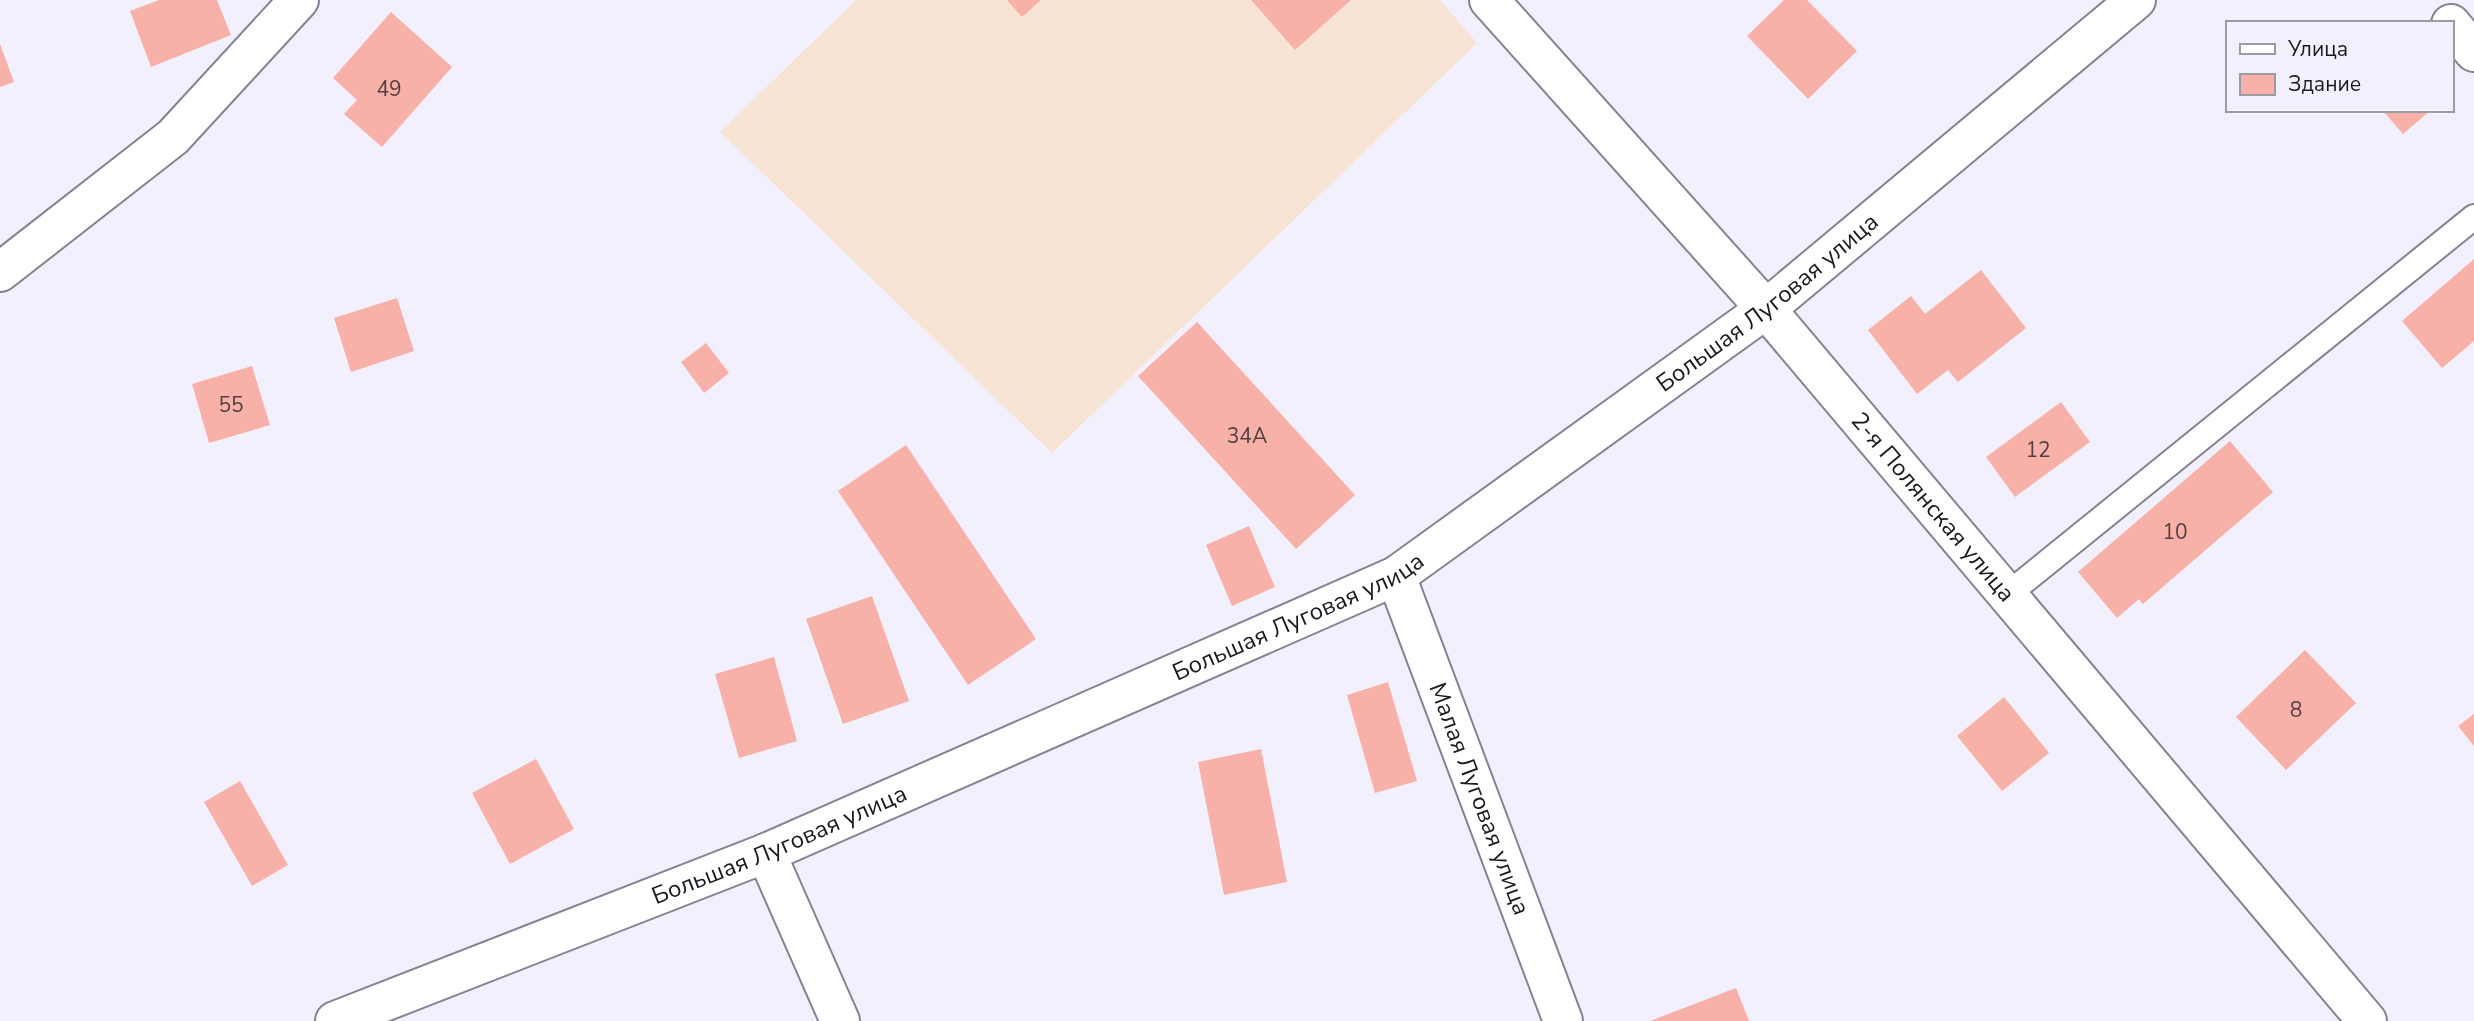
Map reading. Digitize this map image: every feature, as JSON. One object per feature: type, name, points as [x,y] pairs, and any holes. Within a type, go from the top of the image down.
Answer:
[{"type":"street","points":[[0,272],[173,137],[299,0]]},
{"type":"street","name":"2-я Полянская улица","points":[[1489,0],[1766,309],[2367,1021]]},
{"type":"street","name":"Большая Луговая улица","points":[[335,1021],[766,853],[1396,576],[1766,309],[2136,0]]},
{"type":"street","points":[[2432,0],[2449,21]]},
{"type":"street","points":[[2453,26],[2474,52]]},
{"type":"street","name":"Малая Луговая улица","points":[[1396,576],[1563,1021]]},
{"type":"street","points":[[766,853],[840,1021]]},
{"type":"lane","points":[[2007,595],[2474,217]]},
{"type":"shaded area","points":[[856,0],[1440,0],[1477,43],[1052,453],[720,132]]},
{"type":"building","points":[[159,0],[217,0],[231,35],[151,67],[130,11]]},
{"type":"building","points":[[1007,0],[1041,0],[1022,17]]},
{"type":"building","points":[[1251,0],[1351,0],[1295,50]]},
{"type":"building","points":[[1784,0],[1807,0],[1857,51],[1808,99],[1747,36]]},
{"type":"building","points":[[391,12],[452,67],[382,147],[344,114],[357,100],[333,78]]},
{"type":"building","points":[[0,44],[14,82],[0,87]]},
{"type":"building","points":[[2384,112],[2429,112],[2403,134]]},
{"type":"building","points":[[2474,259],[2474,341],[2442,368],[2402,321]]},
{"type":"building","points":[[1981,270],[2026,328],[1958,382],[1948,370],[1917,394],[1868,330],[1911,296],[1925,314]]},
{"type":"building","points":[[397,298],[414,351],[351,372],[334,318]]},
{"type":"building","points":[[1197,322],[1355,495],[1296,549],[1138,376]]},
{"type":"building","points":[[706,343],[729,373],[704,393],[681,362]]},
{"type":"building","points":[[252,366],[270,425],[209,443],[192,384]]},
{"type":"building","points":[[2061,402],[2090,442],[2015,497],[1986,457]]},
{"type":"building","points":[[2230,441],[2273,492],[2143,604],[2139,599],[2117,618],[2078,572]]},
{"type":"building","points":[[906,445],[1036,639],[968,685],[838,491]]},
{"type":"building","points":[[1249,526],[1275,587],[1232,606],[1206,545]]},
{"type":"building","points":[[872,596],[909,701],[843,724],[806,619]]},
{"type":"building","points":[[2305,650],[2356,703],[2286,770],[2236,717]]},
{"type":"building","points":[[774,657],[797,741],[739,758],[715,674]]},
{"type":"building","points":[[1388,682],[1417,781],[1375,793],[1347,695]]},
{"type":"building","points":[[2004,697],[2049,753],[2002,791],[1957,736]]},
{"type":"building","points":[[2474,714],[2474,746],[2458,726]]},
{"type":"building","points":[[1261,749],[1287,882],[1224,895],[1198,762]]},
{"type":"building","points":[[536,759],[574,829],[510,864],[472,793]]},
{"type":"building","points":[[240,781],[288,865],[252,886],[204,802]]},
{"type":"building","points":[[1736,988],[1749,1021],[1650,1021]]}]
